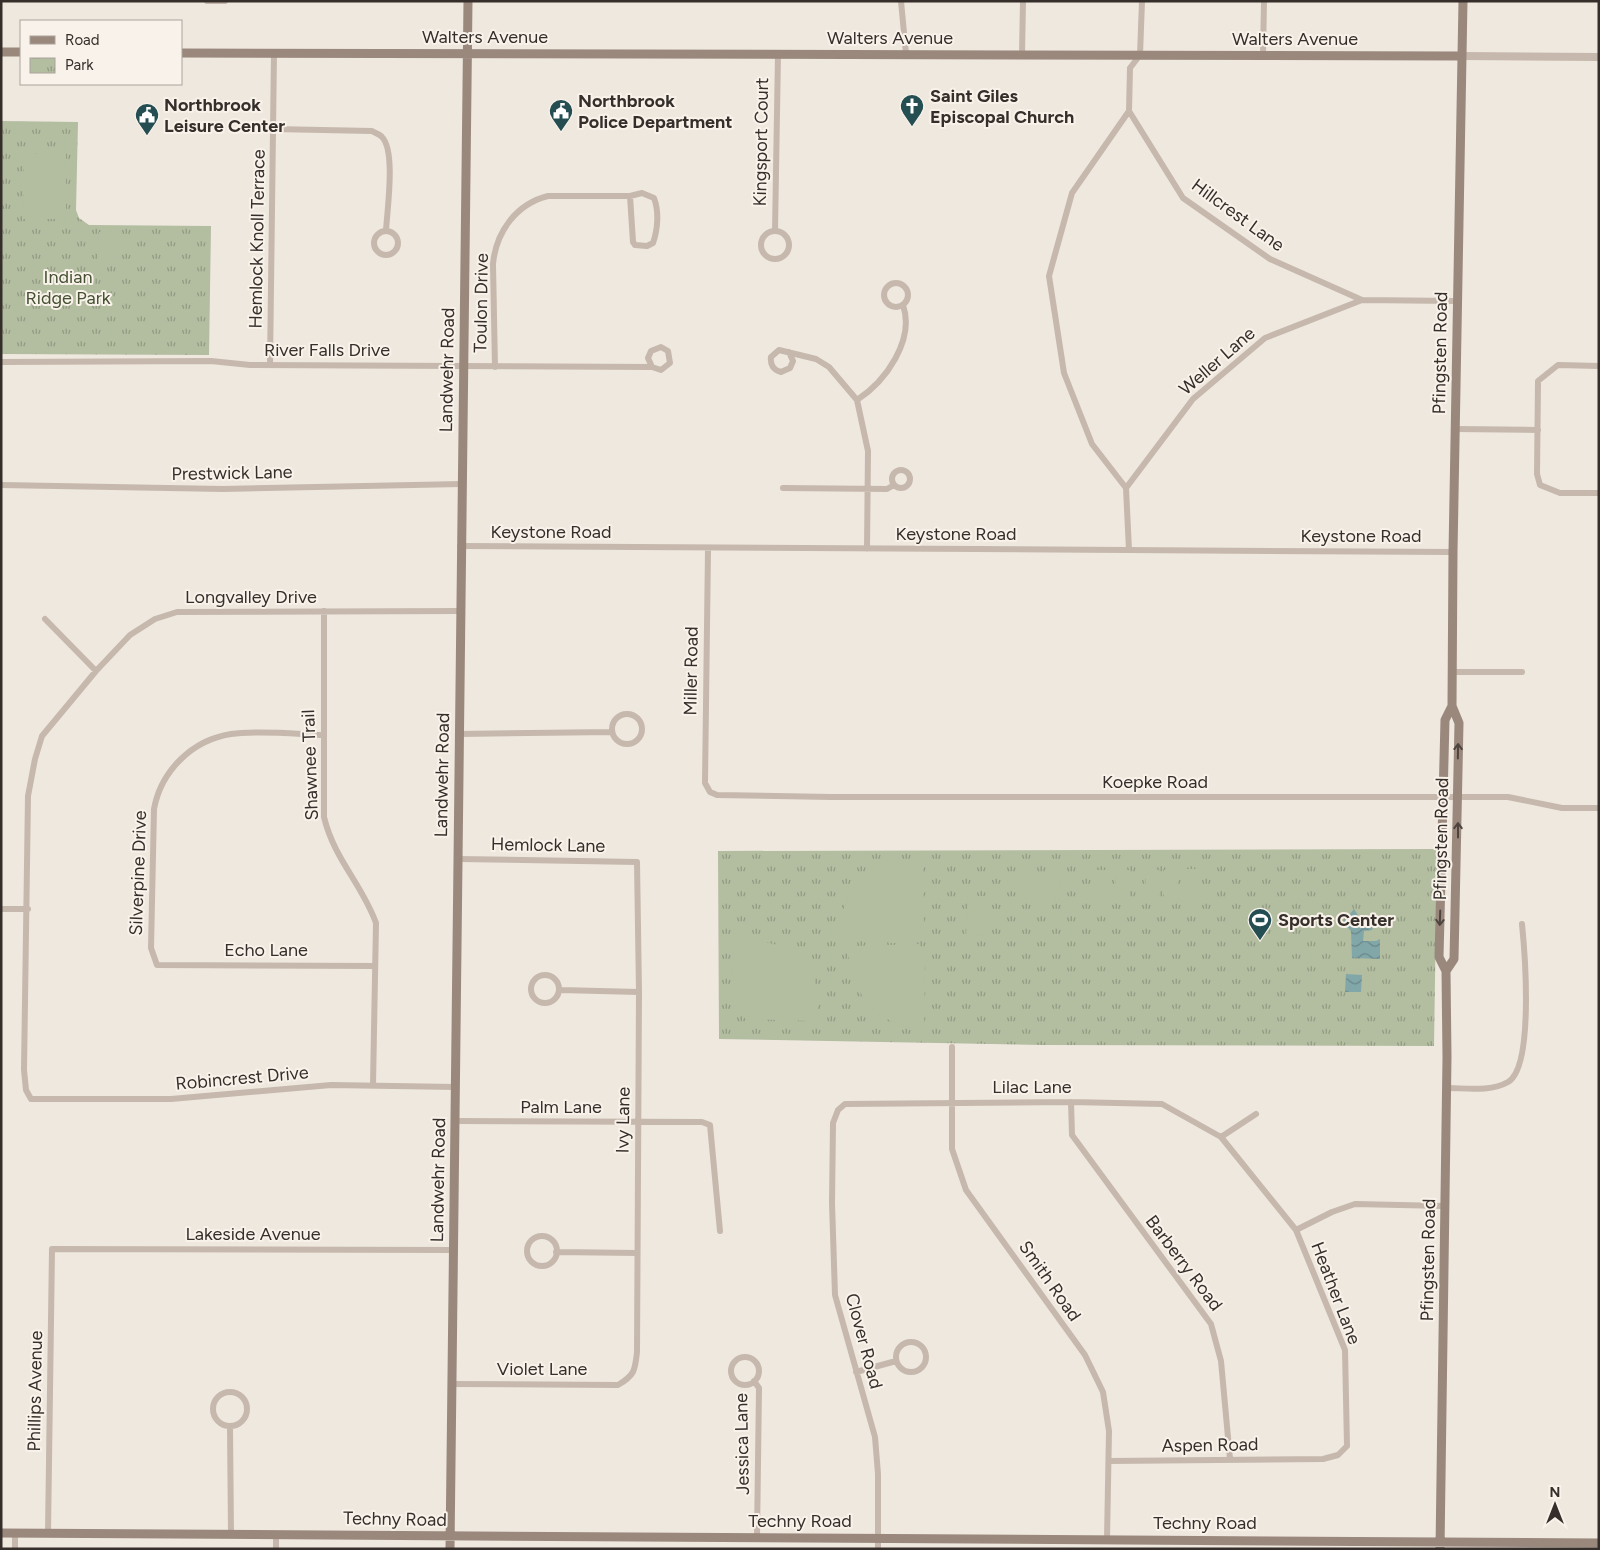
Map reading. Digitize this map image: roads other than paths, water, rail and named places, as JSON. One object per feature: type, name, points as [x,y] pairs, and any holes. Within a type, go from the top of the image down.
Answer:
[{"type":"main road","name":"Landwehr Road","points":[[450,1549],[459,611],[468,1]]},
{"type":"main road","name":"Pfingsten Road","points":[[1446,971],[1454,959],[1457,870],[1459,724],[1452,706],[1452,552],[1463,1]]},
{"type":"main road","points":[[1,52],[20,52]]},
{"type":"main road","name":"Walters Avenue","points":[[182,53],[1462,56]]},
{"type":"main road","name":"Pfingsten Road","points":[[1440,1545],[1446,971],[1439,957],[1445,720],[1452,706]]},
{"type":"main road","points":[[1442,870],[1457,870]]},
{"type":"main road","name":"Techny Road","points":[[1,1533],[1107,1539],[1440,1545],[1599,1543]]},
{"type":"street","points":[[208,1],[225,1]]},
{"type":"street","points":[[901,1],[906,54]]},
{"type":"street","points":[[1022,54],[1023,1]]},
{"type":"street","points":[[1129,550],[1126,488],[1092,444],[1064,373],[1049,276],[1072,193],[1129,111],[1130,68],[1140,55],[1142,1]]},
{"type":"street","points":[[1263,55],[1264,1]]},
{"type":"street","name":"Hemlock Knoll Terrace","points":[[270,365],[274,53]]},
{"type":"street","name":"Kingsport Court","points":[[775,231],[778,54]]},
{"type":"street","name":"Walters Avenue","points":[[1462,56],[1599,57]]},
{"type":"street","name":"Hillcrest Lane","points":[[1129,111],[1183,198],[1270,260],[1362,300],[1456,300]]},
{"type":"street","points":[[274,129],[372,131],[382,136],[387,145],[389,159],[386,230]]},
{"type":"street","name":"Toulon Drive","points":[[495,367],[493,264],[494,250],[504,227],[523,208],[537,199],[548,196],[630,196],[642,193],[654,198],[657,206],[655,236],[653,242],[647,246],[635,245],[633,242],[630,196]]},
{"type":"street","name":"Kingsport Court","points":[[775,231],[785,234],[790,244],[787,255],[777,260],[767,257],[761,248],[763,238],[775,231]]},
{"type":"street","name":"Weller Lane","points":[[1126,488],[1194,399],[1265,338],[1362,300]]},
{"type":"street","points":[[857,400],[885,375],[898,354],[906,332],[907,315],[903,304]]},
{"type":"street","points":[[789,352],[816,359],[829,367],[857,400],[868,451],[867,549]]},
{"type":"street","name":"River Falls Drive","points":[[1,362],[211,361],[270,365],[652,367]]},
{"type":"street","points":[[1599,366],[1558,365],[1538,381],[1537,474],[1540,485],[1560,493],[1599,493]]},
{"type":"street","points":[[1455,429],[1538,430]]},
{"type":"street","name":"Prestwick Lane","points":[[1,485],[223,489],[462,484]]},
{"type":"street","points":[[782,488],[887,489],[894,484]]},
{"type":"street","name":"Keystone Road","points":[[460,546],[1452,552]]},
{"type":"street","name":"Miller Road","points":[[708,548],[704,782],[710,792]]},
{"type":"street","name":"Longvalley Drive","points":[[32,1099],[26,1090],[24,1070],[28,909],[28,796],[35,759],[42,736],[96,671],[130,635],[147,623],[164,615],[190,611],[459,611]]},
{"type":"street","name":"Shawnee Trail","points":[[324,611],[324,817],[328,835],[340,859],[368,900],[376,923],[373,1086]]},
{"type":"street","points":[[45,619],[96,671]]},
{"type":"street","points":[[1452,672],[1522,672]]},
{"type":"street","points":[[624,714],[635,716],[642,725],[640,738],[630,744],[619,742],[612,732],[615,720],[624,714]]},
{"type":"street","points":[[459,734],[612,732]]},
{"type":"street","name":"Silverpine Drive","points":[[157,965],[151,948],[154,809],[157,794],[174,765],[202,742],[231,734],[323,735]]},
{"type":"street","name":"Koepke Road","points":[[710,792],[722,796],[831,797],[1508,797],[1562,808],[1599,808]]},
{"type":"street","name":"Hemlock Lane","points":[[458,859],[637,862]]},
{"type":"street","name":"Ivy Lane","points":[[630,1378],[635,1368],[637,1352],[636,1253],[639,992],[637,862]]},
{"type":"street","points":[[1,909],[28,909]]},
{"type":"street","points":[[1446,1088],[1482,1089],[1508,1082],[1520,1068],[1524,1048],[1526,955],[1522,924]]},
{"type":"street","name":"Echo Lane","points":[[157,965],[375,966]]},
{"type":"street","points":[[546,975],[556,980],[560,990],[555,1000],[544,1003],[534,998],[531,989],[536,978],[546,975]]},
{"type":"street","points":[[560,990],[639,992]]},
{"type":"street","name":"Smith Road","points":[[952,1047],[952,1149],[966,1190],[1085,1355],[1104,1392],[1109,1431],[1107,1539]]},
{"type":"street","name":"Robincrest Drive","points":[[32,1099],[171,1099],[331,1085],[455,1087]]},
{"type":"street","name":"Lilac Lane","points":[[838,1110],[845,1104],[859,1102],[1162,1104],[1221,1137]]},
{"type":"street","name":"Barberry Road","points":[[1072,1102],[1072,1135],[1211,1324],[1221,1361],[1230,1459]]},
{"type":"street","name":"Clover Road","points":[[838,1110],[833,1123],[832,1193],[835,1295],[875,1437],[878,1474],[878,1549]]},
{"type":"street","points":[[1221,1137],[1256,1114]]},
{"type":"street","name":"Palm Lane","points":[[455,1121],[702,1122],[710,1125],[720,1231]]},
{"type":"street","name":"Heather Lane","points":[[1221,1137],[1296,1230],[1345,1350],[1347,1446],[1332,1458],[1311,1459]]},
{"type":"street","points":[[1296,1230],[1332,1212],[1355,1204],[1444,1206]]},
{"type":"street","points":[[544,1236],[553,1242],[556,1252],[549,1263],[540,1265],[530,1260],[527,1248],[534,1238],[544,1236]]},
{"type":"street","name":"Lakeside Avenue","points":[[52,1249],[453,1250]]},
{"type":"street","name":"Phillips Avenue","points":[[48,1533],[52,1249]]},
{"type":"street","points":[[556,1252],[636,1253]]},
{"type":"street","points":[[909,1342],[920,1345],[926,1355],[924,1364],[914,1372],[904,1371],[896,1361],[899,1348],[909,1342]]},
{"type":"street","name":"Jessica Lane","points":[[746,1357],[754,1360],[758,1369],[754,1381],[746,1384],[736,1381],[731,1370],[735,1361],[746,1357]]},
{"type":"street","points":[[856,1372],[896,1361]]},
{"type":"street","name":"Violet Lane","points":[[452,1384],[618,1385],[630,1378]]},
{"type":"street","name":"Jessica Lane","points":[[754,1381],[759,1388],[757,1538]]},
{"type":"street","points":[[234,1393],[244,1400],[247,1412],[241,1422],[230,1426],[218,1421],[213,1409],[216,1401],[222,1395],[234,1393]]},
{"type":"street","points":[[230,1426],[231,1534]]},
{"type":"street","name":"Aspen Road","points":[[1109,1461],[1311,1459]]},
{"type":"street","points":[[15,1533],[15,1549]]},
{"type":"street","points":[[276,1534],[276,1549]]},
{"type":"water","points":[[1354,909],[1364,924],[1363,927],[1369,922],[1374,924],[1372,930],[1364,931],[1363,941],[1376,941],[1380,939],[1380,959],[1352,958],[1351,931],[1343,922]]},
{"type":"water","points":[[1346,974],[1362,975],[1361,992],[1345,992]]},
{"type":"place","name":"Saint Giles Episcopal Church","points":[[912,127]]},
{"type":"place","name":"Northbrook Police Department","points":[[561,132]]},
{"type":"place","name":"Northbrook Leisure Center","points":[[147,136]]},
{"type":"place","name":"Sports Center","points":[[1260,941]]},
{"type":"park label","name":"Indian Ridge Park","points":[[68,287]]}]
